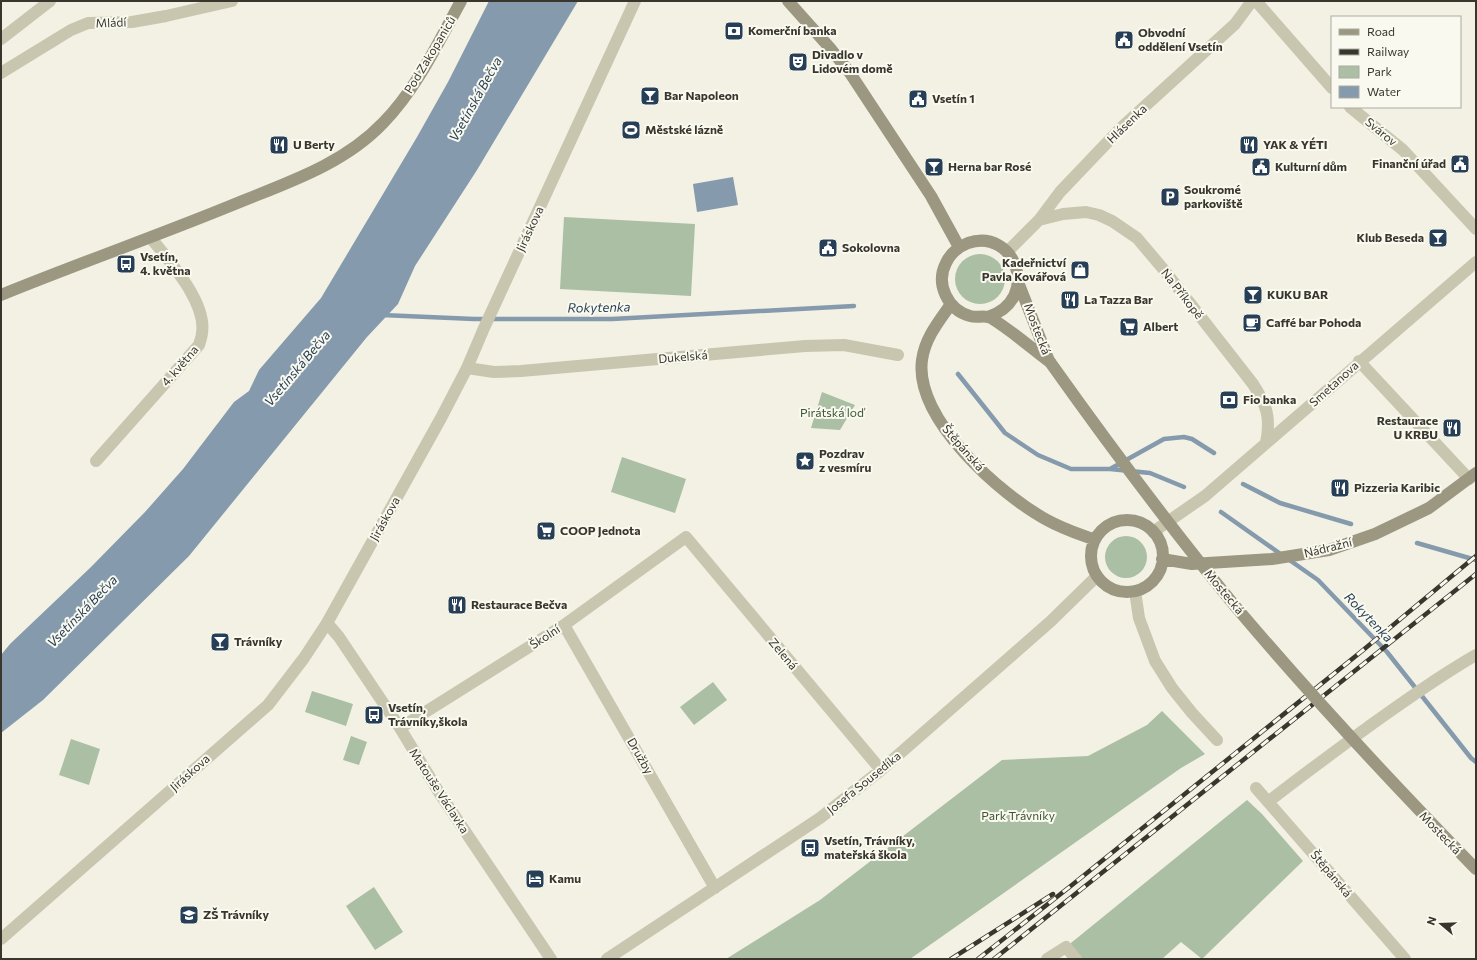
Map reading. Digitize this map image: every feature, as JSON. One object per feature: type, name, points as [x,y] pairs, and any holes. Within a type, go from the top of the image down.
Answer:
[{"type":"street","points":[[1,39],[50,1]]},
{"type":"street","name":"Mládí","points":[[1,73],[70,30],[88,23],[132,22],[232,1]]},
{"type":"street","name":"Pod Zakopaniců","points":[[151,238],[307,174],[343,154],[383,124],[415,83],[461,1]]},
{"type":"street","name":"Jiráskova","points":[[1,938],[268,705],[304,658],[327,623],[428,442],[467,368],[635,1]]},
{"type":"street","points":[[788,1],[826,43],[850,73],[932,196],[959,247]]},
{"type":"street","name":"Hlásenka","points":[[1007,252],[1039,220],[1060,192],[1121,128],[1235,24],[1252,1]]},
{"type":"street","points":[[1256,1],[1331,87]]},
{"type":"street","name":"Svárov","points":[[1351,108],[1403,150],[1476,230]]},
{"type":"street","name":"Na Příkopě","points":[[1039,220],[1063,214],[1086,212],[1099,215],[1112,221],[1137,238],[1164,270],[1253,384],[1263,400],[1268,418],[1266,443]]},
{"type":"street","points":[[1,295],[151,238]]},
{"type":"street","name":"4. května","points":[[96,461],[199,345],[203,332],[201,315],[192,292],[151,238]]},
{"type":"street","points":[[973,242],[988,242],[1001,247],[1007,252],[1016,266],[1018,282],[1014,298],[1009,304],[999,312],[980,317],[964,314],[951,304],[943,290],[942,274],[948,259],[959,247],[973,242]]},
{"type":"street","name":"Smetanova","points":[[1153,532],[1205,496],[1359,361],[1476,262]]},
{"type":"street","name":"Mostecká","points":[[1018,282],[1050,362],[1101,434],[1184,542],[1235,605],[1346,732],[1476,869]]},
{"type":"street","name":"Štěpánská","points":[[951,304],[926,343],[922,361],[923,382],[929,403],[944,426],[971,459],[995,483],[1027,508],[1058,526],[1095,540]]},
{"type":"street","points":[[988,316],[1015,334],[1050,362]]},
{"type":"street","name":"Dukelská","points":[[467,368],[494,372],[521,371],[806,346],[844,345],[898,355]]},
{"type":"street","points":[[1359,361],[1472,476]]},
{"type":"street","name":"Nádražní","points":[[1162,560],[1192,564],[1303,555],[1329,550],[1357,541],[1396,525],[1428,508],[1472,476]]},
{"type":"street","points":[[1122,521],[1134,521],[1144,525],[1153,532],[1159,540],[1162,550],[1160,570],[1154,580],[1145,587],[1135,591],[1124,592],[1113,590],[1104,584],[1097,576],[1091,558],[1095,540],[1102,531],[1111,524],[1122,521]]},
{"type":"street","name":"Školní","points":[[400,728],[564,625],[686,537]]},
{"type":"street","name":"Zelená","points":[[686,537],[881,770]]},
{"type":"street","name":"Josefa Sousedíka","points":[[607,959],[820,818],[881,770],[1051,621],[1097,576]]},
{"type":"street","points":[[1135,591],[1139,618],[1155,661],[1172,688],[1216,740]]},
{"type":"street","name":"Matouše Václavka","points":[[327,623],[339,637],[400,728],[440,794],[551,959]]},
{"type":"street","name":"Družby","points":[[564,625],[715,888]]},
{"type":"street","points":[[1268,802],[1305,772],[1408,698],[1476,655]]},
{"type":"street","name":"Štěpánská","points":[[1256,788],[1405,959]]},
{"type":"street","points":[[1047,959],[1066,947],[1076,959]]},
{"type":"green space","points":[[564,217],[695,224],[691,296],[560,289]]},
{"type":"green space","points":[[980,254],[990,256],[998,261],[1003,269],[1005,279],[1003,289],[998,297],[990,302],[980,304],[970,302],[962,297],[957,289],[955,279],[957,269],[962,261],[970,256]]},
{"type":"green space","name":"Pirátská loď","points":[[822,392],[855,405],[840,430],[811,428]]},
{"type":"green space","points":[[622,457],[686,479],[675,513],[611,492]]},
{"type":"green space","points":[[1126,536],[1141,542],[1147,557],[1141,572],[1126,578],[1111,572],[1105,557],[1111,542]]},
{"type":"green space","points":[[713,682],[727,700],[694,725],[680,707]]},
{"type":"green space","points":[[312,691],[353,704],[346,726],[305,712]]},
{"type":"green space","name":"Park Trávníky","points":[[1162,711],[1205,754],[1181,768],[910,959],[726,959],[820,900],[1002,760],[1088,756],[1147,725]]},
{"type":"green space","points":[[351,736],[367,742],[359,765],[343,760]]},
{"type":"green space","points":[[71,739],[100,749],[89,785],[59,775]]},
{"type":"green space","points":[[1247,800],[1262,814],[1303,861],[1202,959],[1181,942],[1162,959],[1076,959],[1066,947]]},
{"type":"green space","points":[[374,887],[403,932],[375,950],[346,906]]},
{"type":"water","name":"Vsetínská Bečva","points":[[489,1],[578,1],[477,170],[415,266],[398,304],[367,337],[189,556],[43,700],[1,733],[1,655],[10,644],[91,567],[145,512],[183,469],[234,402],[249,391],[259,370],[321,298],[417,137],[448,82]]},
{"type":"water","points":[[733,177],[738,205],[697,212],[693,184]]},
{"type":"waterway","name":"Rokytenka","points":[[382,315],[474,319],[612,319],[854,306]]},
{"type":"waterway","name":"Rokytenka","points":[[958,374],[1005,433],[1038,455],[1071,469],[1110,469],[1150,473],[1184,487]]},
{"type":"waterway","points":[[1110,469],[1164,439],[1184,437],[1192,439],[1214,453]]},
{"type":"waterway","points":[[1243,484],[1280,503],[1351,524]]},
{"type":"waterway","name":"Rokytenka","points":[[1221,512],[1282,555]]},
{"type":"waterway","points":[[1417,543],[1476,560]]},
{"type":"waterway","name":"Rokytenka","points":[[1288,559],[1318,580],[1387,652],[1471,758],[1476,762]]},
{"type":"railway","points":[[978,959],[1362,651],[1476,556]]},
{"type":"railway","points":[[994,959],[1476,574]]},
{"type":"railway","points":[[951,959],[1053,894]]},
{"type":"place","name":"Komerční banka","points":[[734,31]]},
{"type":"place","name":"Obvodní oddělení Vsetín","points":[[1124,40]]},
{"type":"place","name":"Divadlo v Lidovém domě","points":[[798,62]]},
{"type":"place","name":"Bar Napoleon","points":[[650,96]]},
{"type":"place","name":"Vsetín 1","points":[[918,99]]},
{"type":"place","name":"Městské lázně","points":[[631,130]]},
{"type":"place","name":"U Berty","points":[[279,145]]},
{"type":"place","name":"YAK & YÉTI","points":[[1249,145]]},
{"type":"place","name":"Finanční úřad","points":[[1460,164]]},
{"type":"place","name":"Herna bar Rosé","points":[[934,167]]},
{"type":"place","name":"Kulturní dům","points":[[1261,167]]},
{"type":"place","name":"Soukromé parkoviště","points":[[1170,197]]},
{"type":"place","name":"Klub Beseda","points":[[1438,238]]},
{"type":"place","name":"Sokolovna","points":[[828,248]]},
{"type":"place","name":"Vsetín, 4. května","points":[[126,264]]},
{"type":"place","name":"Kadeřnictví Pavla Kovářová","points":[[1080,270]]},
{"type":"place","name":"KUKU BAR","points":[[1253,295]]},
{"type":"place","name":"La Tazza Bar","points":[[1070,300]]},
{"type":"place","name":"Caffé bar Pohoda","points":[[1252,323]]},
{"type":"place","name":"Albert","points":[[1129,327]]},
{"type":"place","name":"Fio banka","points":[[1229,400]]},
{"type":"place","name":"Restaurace U KRBU","points":[[1452,428]]},
{"type":"place","name":"Pozdrav z vesmíru","points":[[805,461]]},
{"type":"place","name":"Pizzeria Karibic","points":[[1340,488]]},
{"type":"place","name":"COOP Jednota","points":[[546,531]]},
{"type":"place","name":"Restaurace Bečva","points":[[457,605]]},
{"type":"place","name":"Trávníky","points":[[220,642]]},
{"type":"place","name":"Vsetín, Trávníky,škola","points":[[374,715]]},
{"type":"place","name":"Vsetín, Trávníky, mateřská škola","points":[[810,848]]},
{"type":"place","name":"Kamu","points":[[535,879]]},
{"type":"place","name":"ZŠ Trávníky","points":[[189,915]]}]
